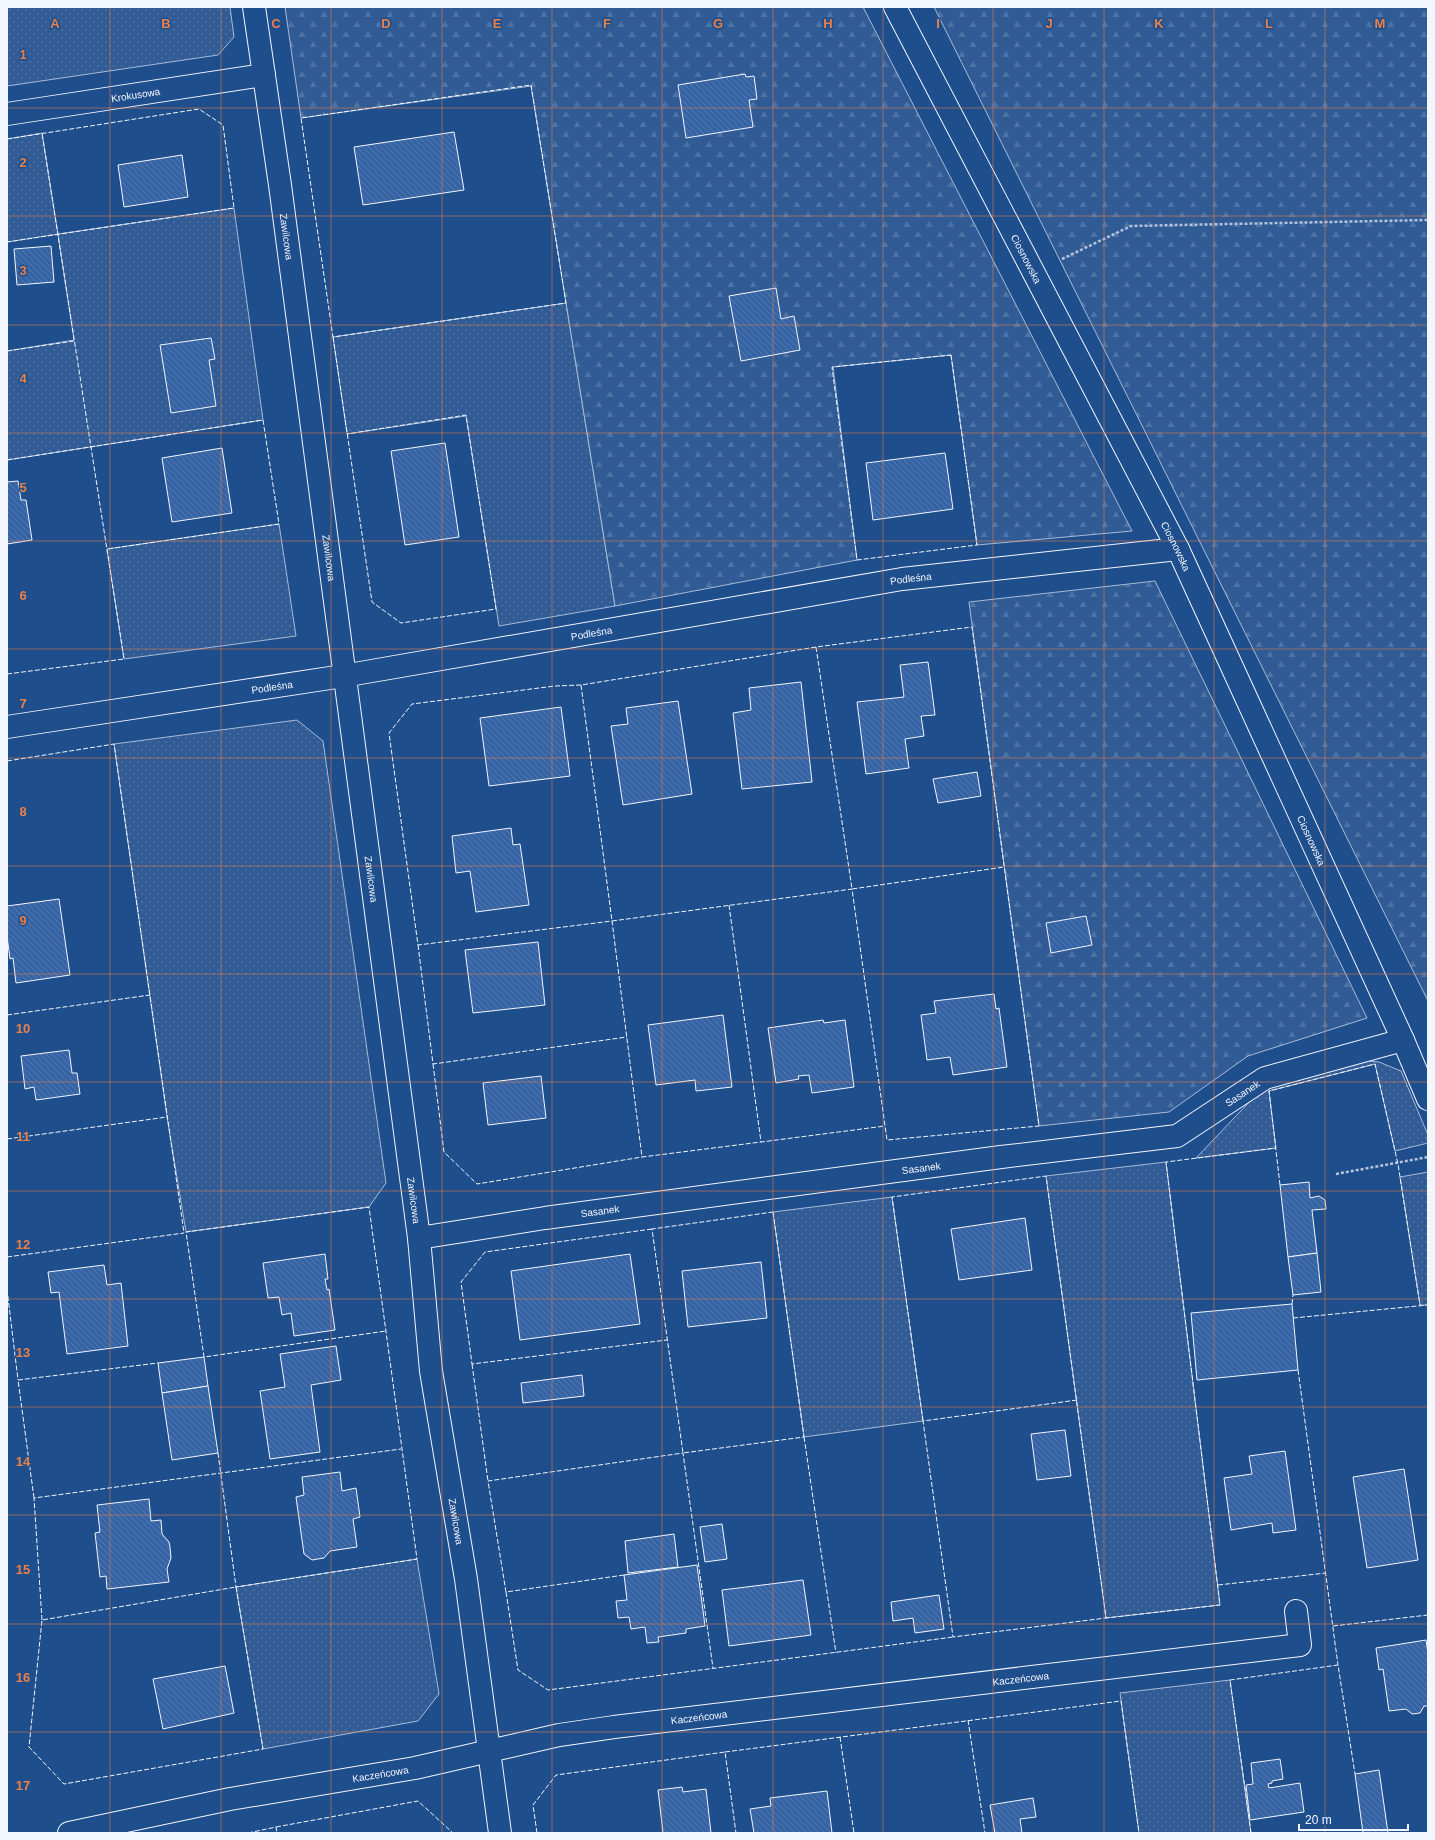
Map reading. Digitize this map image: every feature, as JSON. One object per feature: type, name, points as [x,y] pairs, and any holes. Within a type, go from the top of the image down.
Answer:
[{"type":"street","name":"Zawilcowa","points":[[254,7],[419,1238],[431,1371],[466,1579],[500,1833]]},
{"type":"street","name":"Ciosnowska","points":[[895,7],[1178,550],[1403,1040],[1428,1099]]},
{"type":"street","name":"Krokusowa","points":[[7,114],[264,75]]},
{"type":"street","name":"Podleśna","points":[[7,727],[343,676],[902,579],[1178,550]]},
{"type":"street","name":"Sasanek","points":[[419,1238],[545,1218],[994,1158],[1177,1136],[1265,1078],[1403,1040]]},
{"type":"street","name":"Kaczeńcowa","points":[[69,1833],[230,1799],[415,1768],[559,1735],[614,1727],[1300,1645],[1296,1611]]},
{"type":"path","points":[[1034,274],[1131,226],[1428,220]]},
{"type":"path","points":[[1336,1174],[1428,1158]]},
{"type":"green space","points":[[7,7],[230,7],[234,37],[218,55],[7,86]]},
{"type":"green space","points":[[285,7],[863,7],[1132,531],[977,545],[951,355],[833,367],[857,560],[615,606],[531,86],[301,118]]},
{"type":"green space","points":[[934,7],[1428,7],[1428,1001]]},
{"type":"green space","points":[[42,133],[58,234],[7,242],[7,139]]},
{"type":"green space","points":[[234,208],[263,420],[7,460],[7,351],[74,340],[58,234]]},
{"type":"green space","points":[[566,303],[615,606],[499,626],[466,416],[347,434],[333,337]]},
{"type":"green space","points":[[279,524],[296,636],[124,659],[107,549]]},
{"type":"green space","points":[[1155,581],[1367,1018],[1248,1056],[1169,1112],[1039,1126],[969,602]]},
{"type":"green space","points":[[297,720],[323,741],[386,1183],[369,1207],[186,1232],[167,1117],[114,744]]},
{"type":"green space","points":[[1359,1060],[1379,1062],[1401,1071],[1428,1135],[1428,1143],[1395,1151],[1375,1064],[1269,1091],[1276,1148],[1196,1158],[1256,1095],[1276,1082]]},
{"type":"green space","points":[[1166,1162],[1220,1605],[1106,1618],[1046,1176]]},
{"type":"green space","points":[[1428,1172],[1428,1305],[1420,1305],[1400,1177]]},
{"type":"green space","points":[[892,1197],[923,1421],[804,1437],[773,1212]]},
{"type":"green space","points":[[417,1559],[439,1694],[418,1721],[263,1749],[236,1587]]},
{"type":"green space","points":[[1230,1680],[1251,1833],[1139,1833],[1120,1693]]},
{"type":"building","points":[[745,74],[746,77],[754,76],[757,99],[749,100],[753,127],[686,138],[678,85]]},
{"type":"building","points":[[454,132],[464,190],[363,205],[354,147]]},
{"type":"building","points":[[182,155],[188,197],[124,207],[118,165]]},
{"type":"building","points":[[51,246],[54,282],[17,285],[14,249]]},
{"type":"building","points":[[776,288],[781,319],[794,316],[800,350],[741,361],[729,296]]},
{"type":"building","points":[[211,338],[215,359],[209,360],[216,406],[171,413],[160,345]]},
{"type":"building","points":[[445,443],[459,537],[405,545],[391,451]]},
{"type":"building","points":[[222,448],[232,513],[172,522],[162,458]]},
{"type":"building","points":[[945,453],[953,509],[873,520],[866,463]]},
{"type":"building","points":[[18,481],[21,500],[26,500],[32,540],[7,544],[7,482]]},
{"type":"building","points":[[928,662],[935,715],[921,716],[924,736],[905,739],[909,768],[866,774],[857,702],[904,697],[900,665]]},
{"type":"building","points":[[801,682],[812,782],[742,789],[733,713],[751,710],[749,688]]},
{"type":"building","points":[[678,701],[692,794],[623,805],[611,726],[628,724],[626,708]]},
{"type":"building","points":[[561,707],[570,776],[489,786],[480,718]]},
{"type":"building","points":[[977,772],[981,796],[938,803],[933,779]]},
{"type":"building","points":[[511,828],[513,845],[520,844],[529,905],[476,912],[470,871],[456,873],[452,836]]},
{"type":"building","points":[[59,899],[70,975],[16,983],[13,958],[10,959],[7,936],[7,906]]},
{"type":"building","points":[[1086,916],[1092,945],[1051,953],[1046,923]]},
{"type":"building","points":[[538,942],[545,1005],[473,1013],[465,950]]},
{"type":"building","points":[[994,994],[996,1009],[999,1008],[1007,1067],[953,1075],[950,1057],[927,1060],[921,1015],[936,1013],[934,1001]]},
{"type":"building","points":[[723,1015],[732,1087],[696,1091],[695,1080],[656,1085],[648,1025]]},
{"type":"building","points":[[823,1020],[824,1023],[845,1020],[854,1087],[812,1093],[809,1075],[798,1076],[799,1079],[776,1083],[768,1028]]},
{"type":"building","points":[[69,1050],[72,1073],[77,1073],[80,1094],[36,1100],[34,1087],[25,1089],[21,1056]]},
{"type":"building","points":[[541,1076],[546,1118],[488,1125],[483,1083]]},
{"type":"building","points":[[1309,1182],[1310,1198],[1319,1196],[1325,1200],[1326,1209],[1312,1210],[1317,1253],[1288,1257],[1280,1185]]},
{"type":"building","points":[[1025,1218],[1032,1270],[959,1280],[951,1229]]},
{"type":"building","points":[[1317,1253],[1321,1292],[1293,1295],[1288,1257]]},
{"type":"building","points":[[325,1254],[328,1279],[325,1279],[327,1290],[329,1289],[335,1330],[294,1336],[291,1313],[282,1315],[279,1297],[268,1298],[263,1263]]},
{"type":"building","points":[[630,1254],[640,1324],[520,1340],[511,1271]]},
{"type":"building","points":[[761,1262],[767,1318],[688,1327],[682,1271]]},
{"type":"building","points":[[104,1265],[107,1285],[121,1283],[128,1346],[67,1354],[59,1292],[51,1293],[48,1272]]},
{"type":"building","points":[[1292,1304],[1298,1370],[1197,1380],[1191,1313]]},
{"type":"building","points":[[336,1346],[341,1380],[311,1385],[320,1452],[270,1459],[260,1391],[285,1387],[280,1354]]},
{"type":"building","points":[[204,1357],[208,1386],[162,1393],[158,1363]]},
{"type":"building","points":[[582,1375],[584,1396],[523,1403],[521,1383]]},
{"type":"building","points":[[208,1386],[218,1453],[172,1460],[162,1393]]},
{"type":"building","points":[[1065,1430],[1071,1476],[1037,1480],[1031,1434]]},
{"type":"building","points":[[1285,1451],[1296,1530],[1273,1533],[1272,1523],[1231,1530],[1224,1478],[1252,1474],[1249,1456]]},
{"type":"building","points":[[1404,1469],[1418,1560],[1367,1568],[1353,1477]]},
{"type":"building","points":[[340,1472],[342,1491],[356,1488],[360,1517],[353,1519],[357,1547],[330,1551],[324,1558],[312,1560],[304,1554],[296,1497],[304,1495],[302,1477]]},
{"type":"building","points":[[149,1499],[151,1521],[161,1520],[162,1534],[169,1542],[171,1558],[167,1569],[169,1582],[107,1589],[106,1576],[100,1577],[95,1533],[100,1532],[97,1505]]},
{"type":"building","points":[[722,1524],[727,1559],[705,1562],[700,1527]]},
{"type":"building","points":[[674,1534],[678,1567],[628,1573],[625,1541]]},
{"type":"building","points":[[697,1565],[705,1626],[686,1629],[686,1633],[658,1637],[659,1642],[647,1643],[645,1627],[631,1629],[629,1617],[618,1618],[616,1601],[627,1600],[624,1575]]},
{"type":"building","points":[[803,1580],[811,1635],[729,1646],[722,1590]]},
{"type":"building","points":[[939,1595],[944,1629],[915,1633],[913,1618],[893,1621],[891,1602]]},
{"type":"building","points":[[1426,1640],[1428,1654],[1428,1706],[1424,1706],[1420,1713],[1412,1714],[1406,1709],[1389,1711],[1383,1669],[1379,1670],[1376,1648]]},
{"type":"building","points":[[225,1666],[234,1713],[163,1729],[153,1679]]},
{"type":"building","points":[[1280,1759],[1283,1779],[1272,1781],[1272,1783],[1268,1784],[1269,1788],[1300,1783],[1304,1812],[1250,1820],[1246,1785],[1253,1784],[1251,1763]]},
{"type":"building","points":[[1379,1770],[1388,1833],[1363,1833],[1355,1774]]},
{"type":"building","points":[[682,1787],[683,1792],[706,1789],[711,1833],[663,1833],[658,1790]]},
{"type":"building","points":[[827,1791],[832,1833],[754,1833],[750,1809],[771,1806],[770,1798]]},
{"type":"building","points":[[1033,1798],[1036,1817],[1020,1819],[1022,1833],[995,1833],[990,1805]]},
{"type":"fence","points":[[531,85],[566,303],[333,337],[301,118],[531,85]]},
{"type":"fence","points":[[7,139],[199,109],[223,125],[234,208],[7,242]]},
{"type":"fence","points":[[7,674],[124,659],[42,133]]},
{"type":"fence","points":[[333,337],[372,602],[401,623],[496,609],[466,415],[347,434]]},
{"type":"fence","points":[[7,351],[74,341]]},
{"type":"fence","points":[[951,355],[977,545],[857,560],[832,367],[951,355]]},
{"type":"fence","points":[[7,460],[263,420],[279,524],[107,549]]},
{"type":"fence","points":[[816,647],[581,685],[612,921],[852,889],[887,1140],[1039,1126],[972,627],[816,647],[852,889],[1004,867]]},
{"type":"fence","points":[[581,685],[555,686],[412,704],[389,733],[418,945],[612,921],[642,1157],[761,1142]]},
{"type":"fence","points":[[7,761],[114,744],[184,1233]]},
{"type":"fence","points":[[729,905],[761,1142],[885,1126]]},
{"type":"fence","points":[[418,945],[433,1064],[627,1037]]},
{"type":"fence","points":[[7,1015],[150,995]]},
{"type":"fence","points":[[433,1064],[444,1152],[477,1184],[642,1157]]},
{"type":"fence","points":[[1280,1185],[1269,1091],[1375,1064],[1398,1164],[1420,1305]]},
{"type":"fence","points":[[7,1139],[167,1117]]},
{"type":"fence","points":[[923,1421],[892,1197],[1046,1176],[1106,1618],[1220,1605],[1166,1162],[1276,1148]]},
{"type":"fence","points":[[218,1453],[236,1587],[417,1559],[369,1207],[186,1232],[204,1357],[386,1331]]},
{"type":"fence","points":[[773,1212],[804,1437],[683,1453],[652,1229],[773,1212]]},
{"type":"fence","points":[[652,1229],[485,1252],[461,1282],[472,1364],[667,1340]]},
{"type":"fence","points":[[7,1257],[184,1233]]},
{"type":"fence","points":[[7,1289],[18,1380]]},
{"type":"fence","points":[[1292,1304],[1293,1295]]},
{"type":"fence","points":[[1293,1318],[1428,1305]]},
{"type":"fence","points":[[34,1498],[18,1380],[158,1363]]},
{"type":"fence","points":[[472,1364],[488,1481]]},
{"type":"fence","points":[[1298,1370],[1338,1665]]},
{"type":"fence","points":[[1077,1400],[923,1421],[953,1637],[1106,1618]]},
{"type":"fence","points":[[804,1437],[836,1653]]},
{"type":"fence","points":[[42,1620],[34,1498],[401,1449]]},
{"type":"fence","points":[[624,1575],[506,1592],[488,1481],[683,1453],[713,1668]]},
{"type":"fence","points":[[1218,1585],[1326,1573]]},
{"type":"fence","points":[[236,1587],[263,1749],[64,1784],[29,1747],[42,1620],[236,1587]]},
{"type":"fence","points":[[506,1592],[518,1670],[548,1690],[953,1637]]},
{"type":"fence","points":[[1333,1626],[1428,1615]]},
{"type":"fence","points":[[1251,1833],[1230,1680],[1338,1665],[1355,1774]]},
{"type":"fence","points":[[725,1752],[1121,1701],[1139,1833]]},
{"type":"fence","points":[[968,1720],[985,1833]]},
{"type":"fence","points":[[840,1737],[854,1833]]},
{"type":"fence","points":[[537,1833],[533,1805],[556,1775],[725,1752],[736,1833]]},
{"type":"fence","points":[[276,1827],[418,1801],[453,1833]]},
{"type":"fence","points":[[248,1833],[276,1827],[277,1833]]}]
